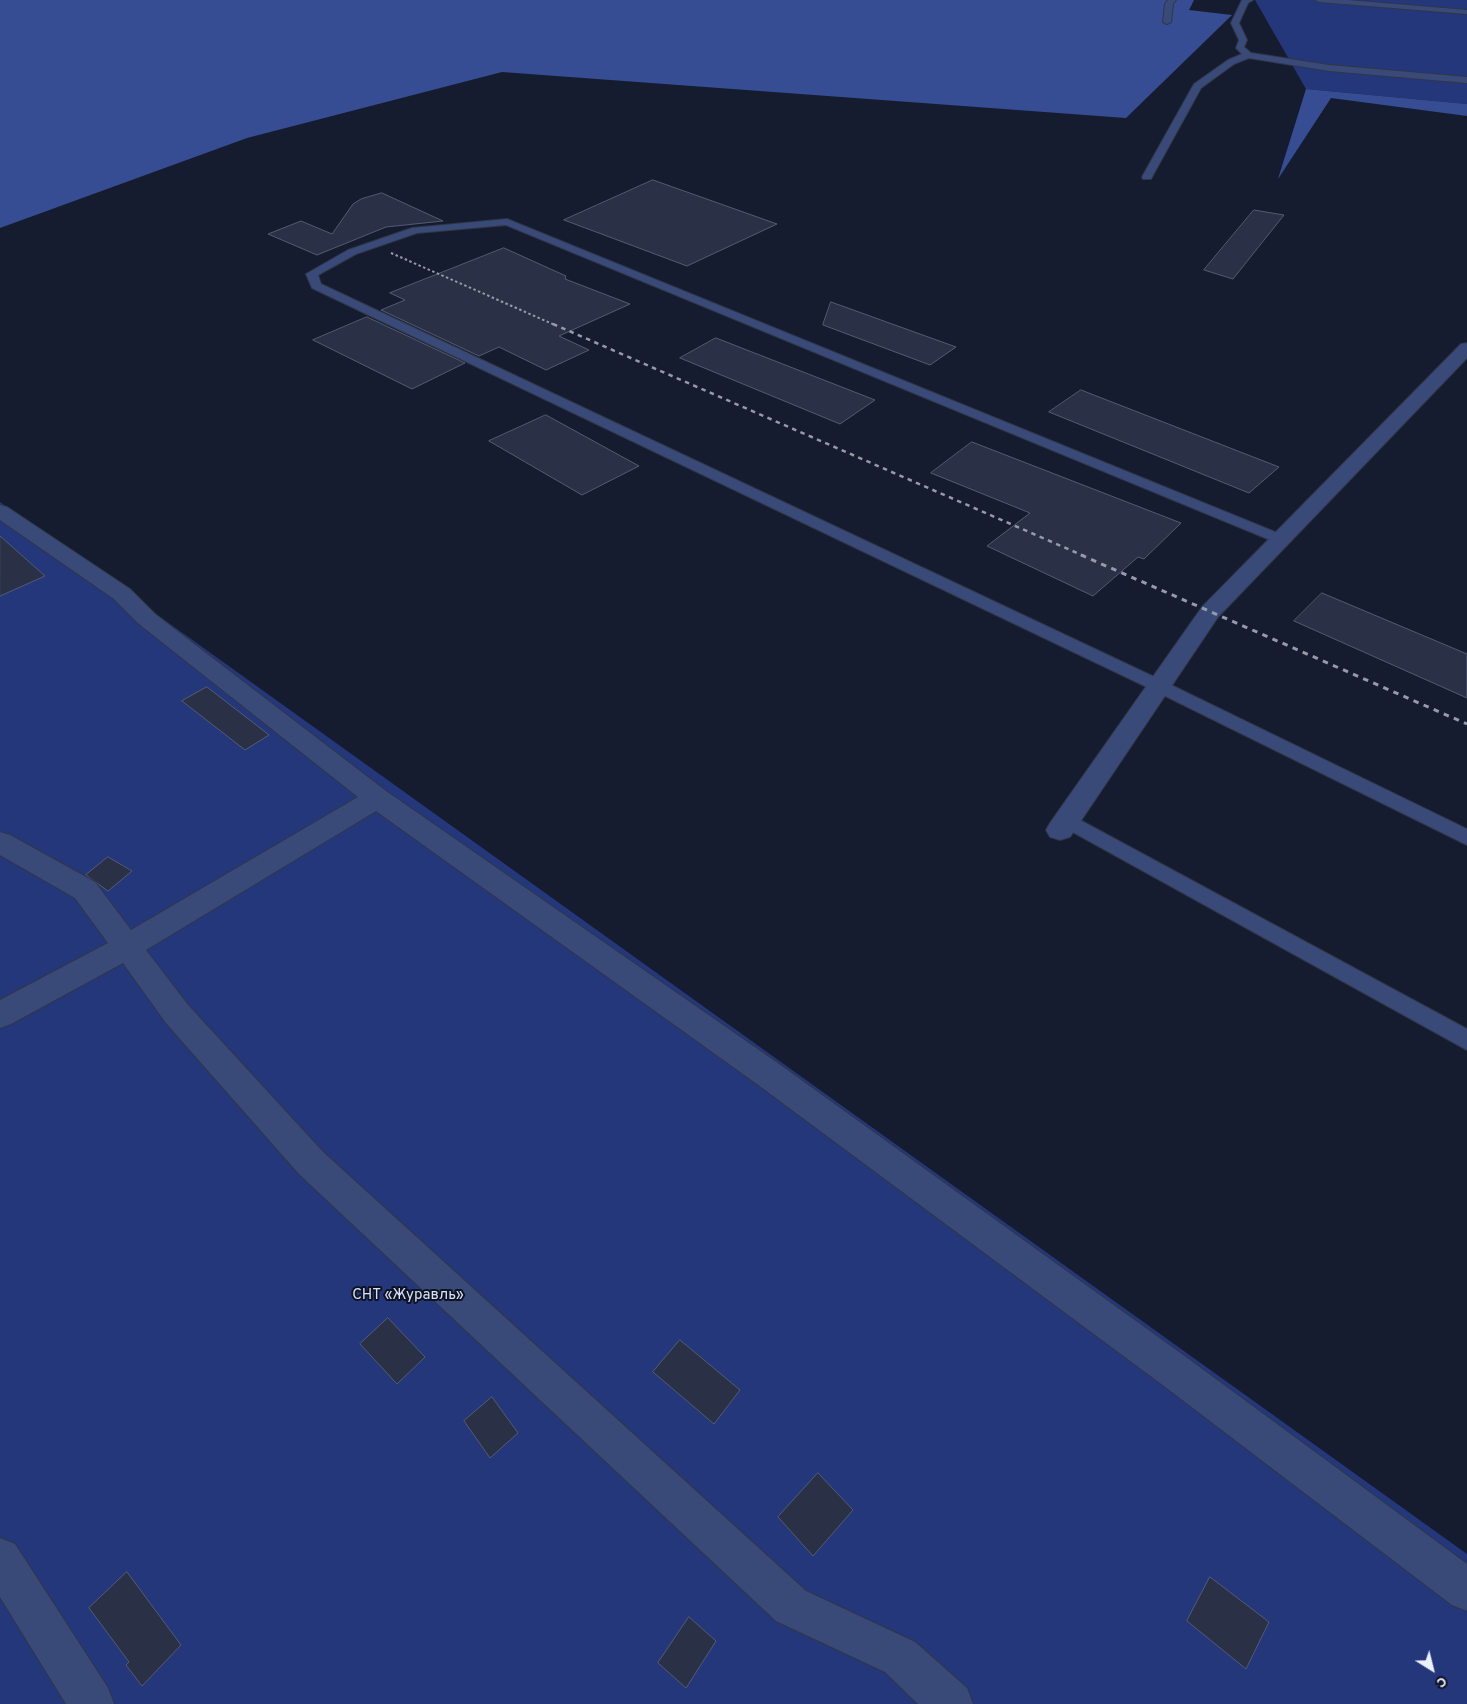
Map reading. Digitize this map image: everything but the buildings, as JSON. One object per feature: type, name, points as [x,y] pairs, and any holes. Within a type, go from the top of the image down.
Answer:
[{"type":"street","points":[[1064,825],[1210,612],[1467,348]]},
{"type":"street","points":[[0,511],[122,594],[148,619],[377,798],[768,1074],[1177,1373],[1467,1590]]},
{"type":"street","points":[[0,1016],[127,947],[377,798]]},
{"type":"street","points":[[0,842],[85,890],[177,1014],[310,1163],[791,1606],[900,1657],[951,1704]]},
{"type":"street","points":[[0,1558],[92,1704]]},
{"type":"lane","points":[[1167,22],[1169,4],[1172,0]]},
{"type":"lane","points":[[1248,55],[1240,48],[1243,40],[1235,23],[1246,2],[1249,0]]},
{"type":"lane","points":[[1319,0],[1467,12]]},
{"type":"lane","points":[[1147,177],[1197,86],[1231,62],[1248,55],[1330,68],[1467,80]]},
{"type":"lane","points":[[1280,539],[507,222],[416,230],[352,252],[312,274],[316,286],[1159,686],[1467,838]]},
{"type":"lane","points":[[1064,825],[1467,1040]]},
{"type":"green space","points":[[1255,0],[1467,0],[1467,104],[1306,89]]},
{"type":"green space","name":"СНТ «Журавль»","points":[[0,502],[1467,1554],[1467,1704],[0,1704]]},
{"type":"shaded area","points":[[0,0],[1194,0],[1189,10],[1232,15],[1126,118],[502,72],[247,138],[0,228]]},
{"type":"shaded area","points":[[1306,89],[1467,104],[1467,116],[1331,98],[1278,179]]},
{"type":"railway","points":[[391,253],[555,325]]},
{"type":"railway","points":[[553,324],[1084,556]]},
{"type":"railway","points":[[1081,555],[1467,724]]}]
